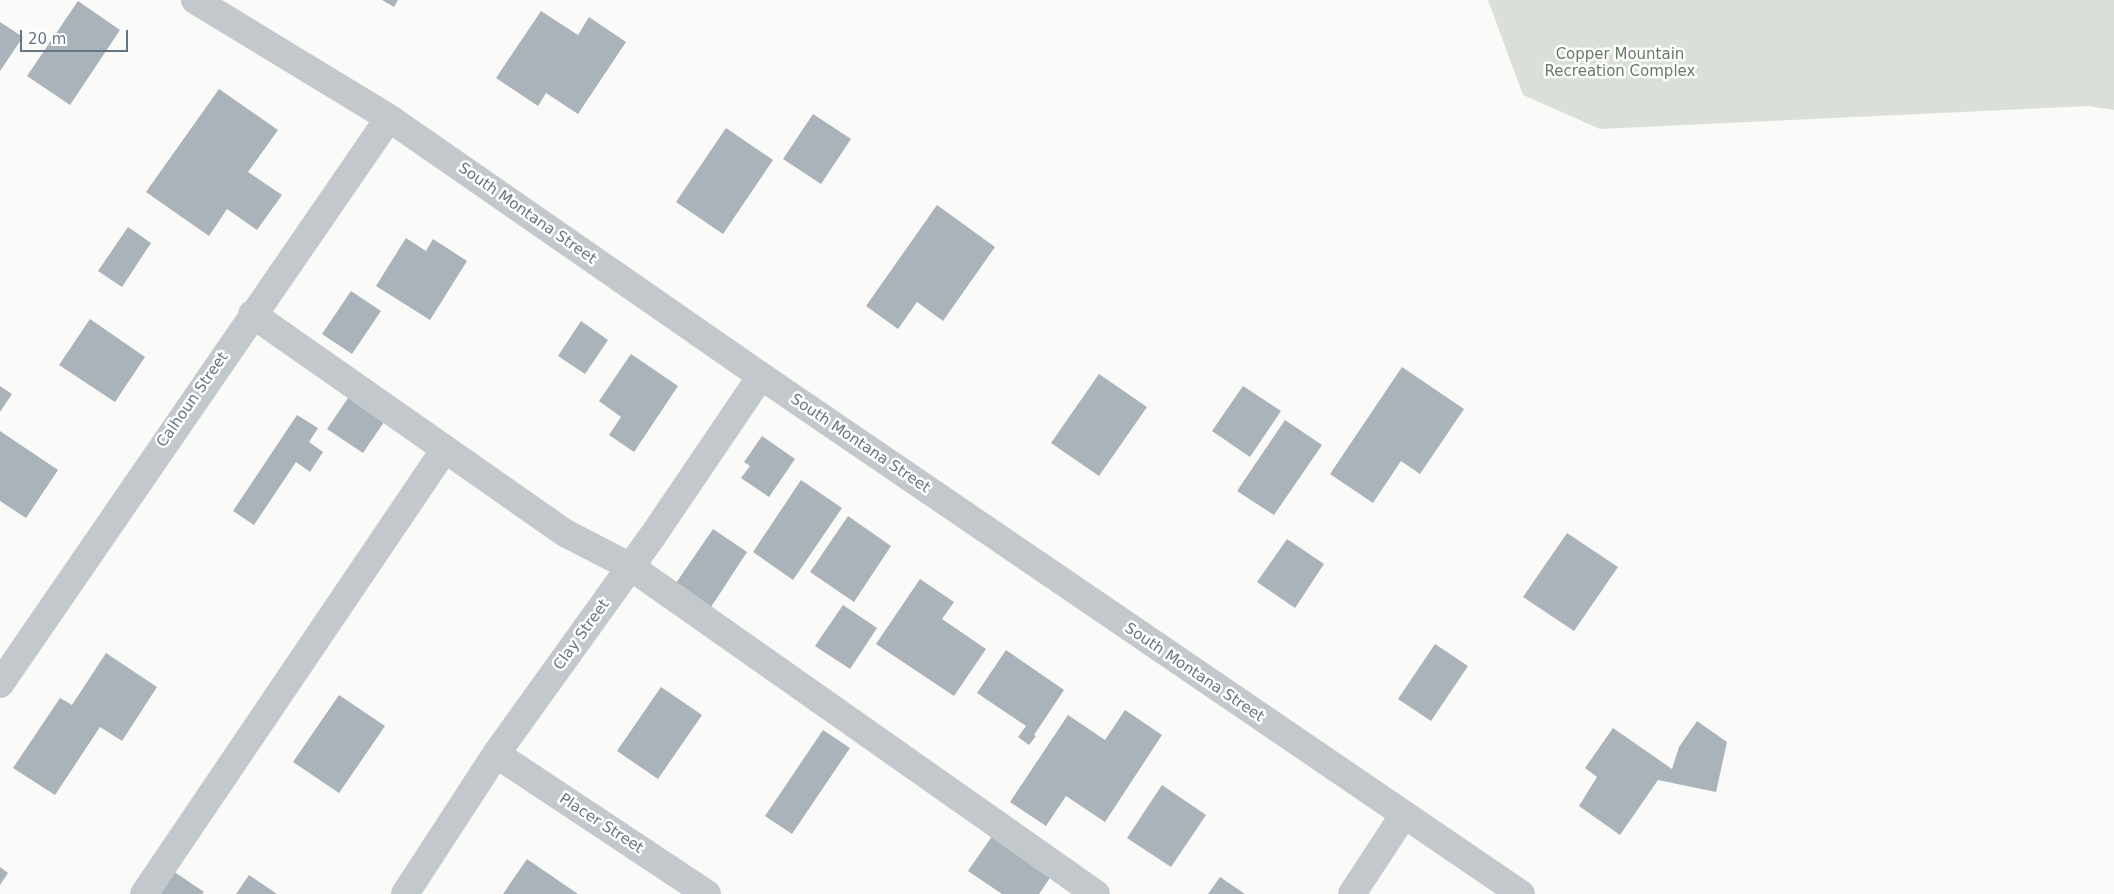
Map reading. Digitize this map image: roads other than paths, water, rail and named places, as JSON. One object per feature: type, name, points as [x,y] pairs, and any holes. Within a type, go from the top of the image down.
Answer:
[{"type":"street","name":"South Montana Street","points":[[195,0],[388,118],[1403,816],[1521,894]]},
{"type":"street","name":"Calhoun Street","points":[[0,684],[388,118]]},
{"type":"street","points":[[252,314],[565,533],[631,567],[1096,894]]},
{"type":"street","name":"Clay Street","points":[[405,894],[496,754],[631,567],[761,376]]},
{"type":"street","points":[[144,894],[445,449]]},
{"type":"street","name":"Placer Street","points":[[496,754],[707,894]]},
{"type":"street","points":[[1352,894],[1403,816]]},
{"type":"park label","name":"Copper Mountain Recreation Complex","points":[[1620,64]]}]
